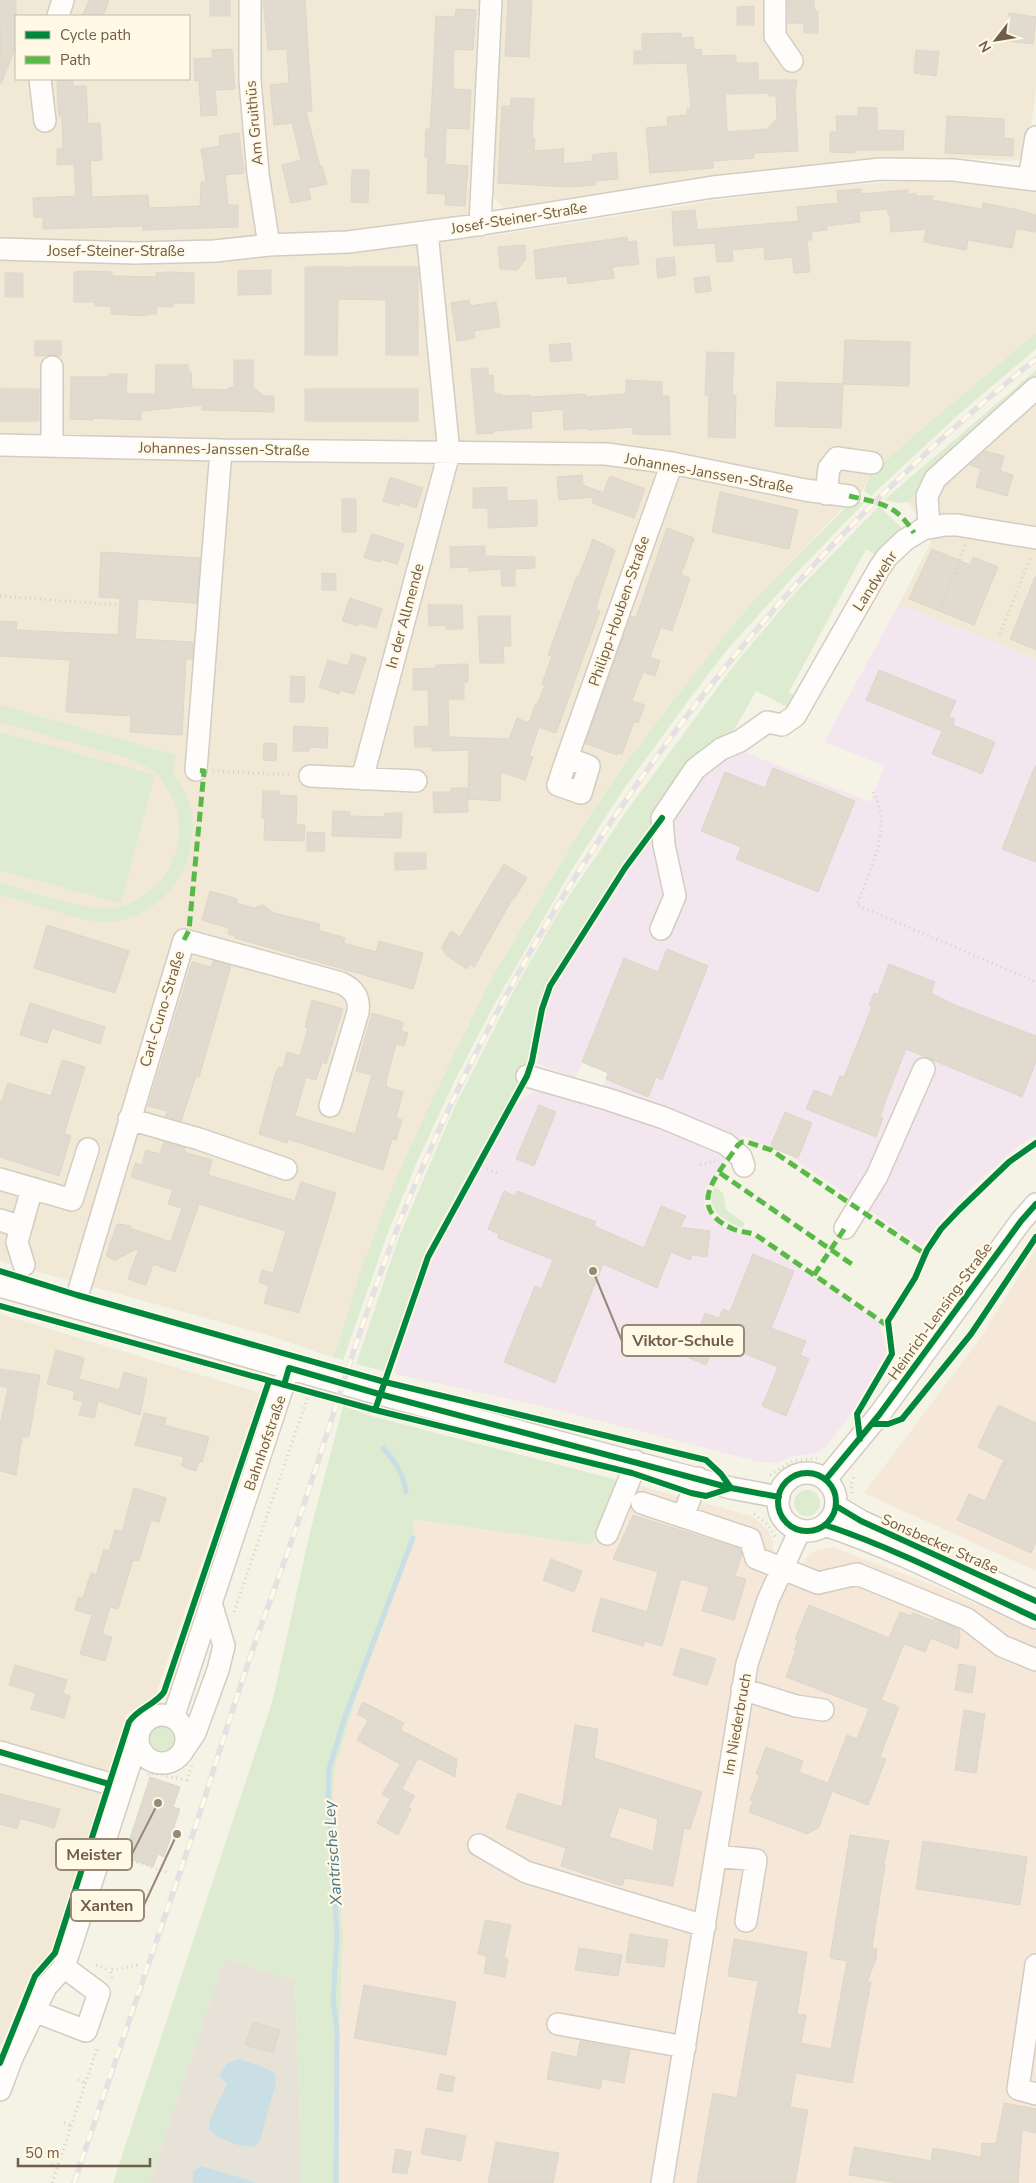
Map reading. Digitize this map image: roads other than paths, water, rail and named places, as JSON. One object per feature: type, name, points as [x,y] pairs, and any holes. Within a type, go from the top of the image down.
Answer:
[{"type":"street","points":[[58,15],[63,0]]},
{"type":"street","name":"Am Gruithüs","points":[[250,0],[252,99],[258,174],[269,245]]},
{"type":"street","points":[[480,225],[490,0]]},
{"type":"street","points":[[775,0],[775,36],[792,61]]},
{"type":"street","points":[[40,80],[45,121]]},
{"type":"street","points":[[1033,179],[1036,137]]},
{"type":"street","name":"Josef-Steiner-Straße","points":[[0,249],[145,253],[214,251],[269,245],[348,242],[480,225],[713,187],[882,169],[954,170],[1033,179]]},
{"type":"street","points":[[427,232],[449,454]]},
{"type":"street","points":[[52,367],[52,445]]},
{"type":"street","points":[[929,527],[927,496],[935,479],[1036,388]]},
{"type":"street","name":"Johannes-Janssen-Straße","points":[[0,445],[449,454],[606,454],[672,463],[816,492],[849,496]]},
{"type":"street","points":[[200,771],[222,450]]},
{"type":"street","name":"In der Allmende","points":[[362,779],[449,454]]},
{"type":"street","points":[[816,492],[829,468],[837,458],[872,463]]},
{"type":"street","name":"Philipp-Houben-Straße","points":[[558,785],[672,463]]},
{"type":"street","name":"Landwehr","points":[[661,929],[675,896],[664,845],[662,818],[695,769],[721,749],[740,741],[767,722],[782,725],[795,716],[887,557],[914,533],[929,527],[957,525],[972,527],[1034,545]]},
{"type":"street","points":[[310,776],[416,781]]},
{"type":"street","name":"Carl-Cuno-Straße","points":[[74,1307],[184,940],[341,983],[352,990],[358,1000],[358,1012],[330,1106]]},
{"type":"street","points":[[845,1228],[877,1176],[924,1070]]},
{"type":"street","points":[[526,1076],[607,1099],[664,1118],[726,1144],[741,1157],[744,1166]]},
{"type":"street","points":[[129,1119],[199,1139],[286,1168]]},
{"type":"street","points":[[0,1179],[72,1200],[88,1149]]},
{"type":"street","points":[[24,1265],[17,1242],[32,1188]]},
{"type":"street","name":"Heinrich-Lensing-Straße","points":[[826,1479],[880,1415],[1017,1227],[1036,1204]]},
{"type":"street","points":[[0,1220],[21,1226]]},
{"type":"street","points":[[0,1286],[379,1394],[731,1488],[779,1497]]},
{"type":"street","name":"Bahnhofstraße","points":[[173,1718],[289,1368]]},
{"type":"street","points":[[607,1534],[635,1461]]},
{"type":"street","points":[[808,1473],[826,1479],[834,1490],[836,1506],[833,1515],[825,1525],[812,1531],[800,1530],[790,1526],[781,1515],[779,1497],[785,1483],[795,1476],[808,1473]]},
{"type":"street","points":[[683,1516],[698,1478]]},
{"type":"street","points":[[642,1503],[750,1539],[756,1558],[787,1560],[818,1583],[857,1574],[967,1619],[1002,1646],[1036,1660]]},
{"type":"street","name":"Sonsbecker Straße","points":[[836,1506],[857,1519],[1036,1601]]},
{"type":"street","name":"Sonsbecker Straße","points":[[825,1525],[903,1556],[1036,1618]]},
{"type":"street","name":"Im Niederbruch","points":[[662,2183],[742,1689],[756,1636],[800,1530]]},
{"type":"street","points":[[189,1755],[218,1670],[224,1646],[212,1603]]},
{"type":"street","points":[[742,1689],[796,1706],[823,1710]]},
{"type":"street","points":[[164,1715],[173,1718],[185,1731],[189,1755],[180,1756],[173,1761],[157,1763],[149,1760],[139,1747],[137,1738],[140,1728],[154,1716],[164,1715]]},
{"type":"street","points":[[0,2090],[46,1987],[64,1967],[111,1854],[121,1787],[134,1751],[139,1747]]},
{"type":"street","points":[[0,1752],[121,1787]]},
{"type":"street","points":[[479,1845],[526,1872],[705,1926]]},
{"type":"street","points":[[716,1856],[756,1860],[746,1920]]},
{"type":"street","points":[[1036,1965],[1018,2089],[1036,2094]]},
{"type":"street","points":[[34,2011],[86,2031],[99,1993],[64,1967]]},
{"type":"street","points":[[558,2024],[685,2047]]},
{"type":"water","points":[[239,2059],[268,2069],[275,2074],[276,2082],[260,2140],[255,2146],[249,2147],[219,2137],[209,2130],[209,2122],[227,2084],[219,2075],[228,2063]]},
{"type":"water","points":[[201,2166],[255,2182],[193,2183],[193,2172]]},
{"type":"waterway","name":"Xantrische Ley","points":[[383,1448],[398,1468],[406,1492]]},
{"type":"waterway","name":"Xantrische Ley","points":[[336,2183],[337,2030],[333,2001],[337,1935],[328,1799],[329,1769],[345,1717],[413,1538]]},
{"type":"railway","points":[[74,2183],[193,1834],[247,1667],[298,1522],[374,1291],[423,1166],[477,1050],[539,938],[606,829],[680,725],[761,625],[847,531],[939,442],[1036,359]]},
{"type":"place","name":"Viktor-Schule","points":[[593,1271]]},
{"type":"place","name":"Meister","points":[[158,1803]]},
{"type":"place","name":"Xanten","points":[[177,1834]]}]
